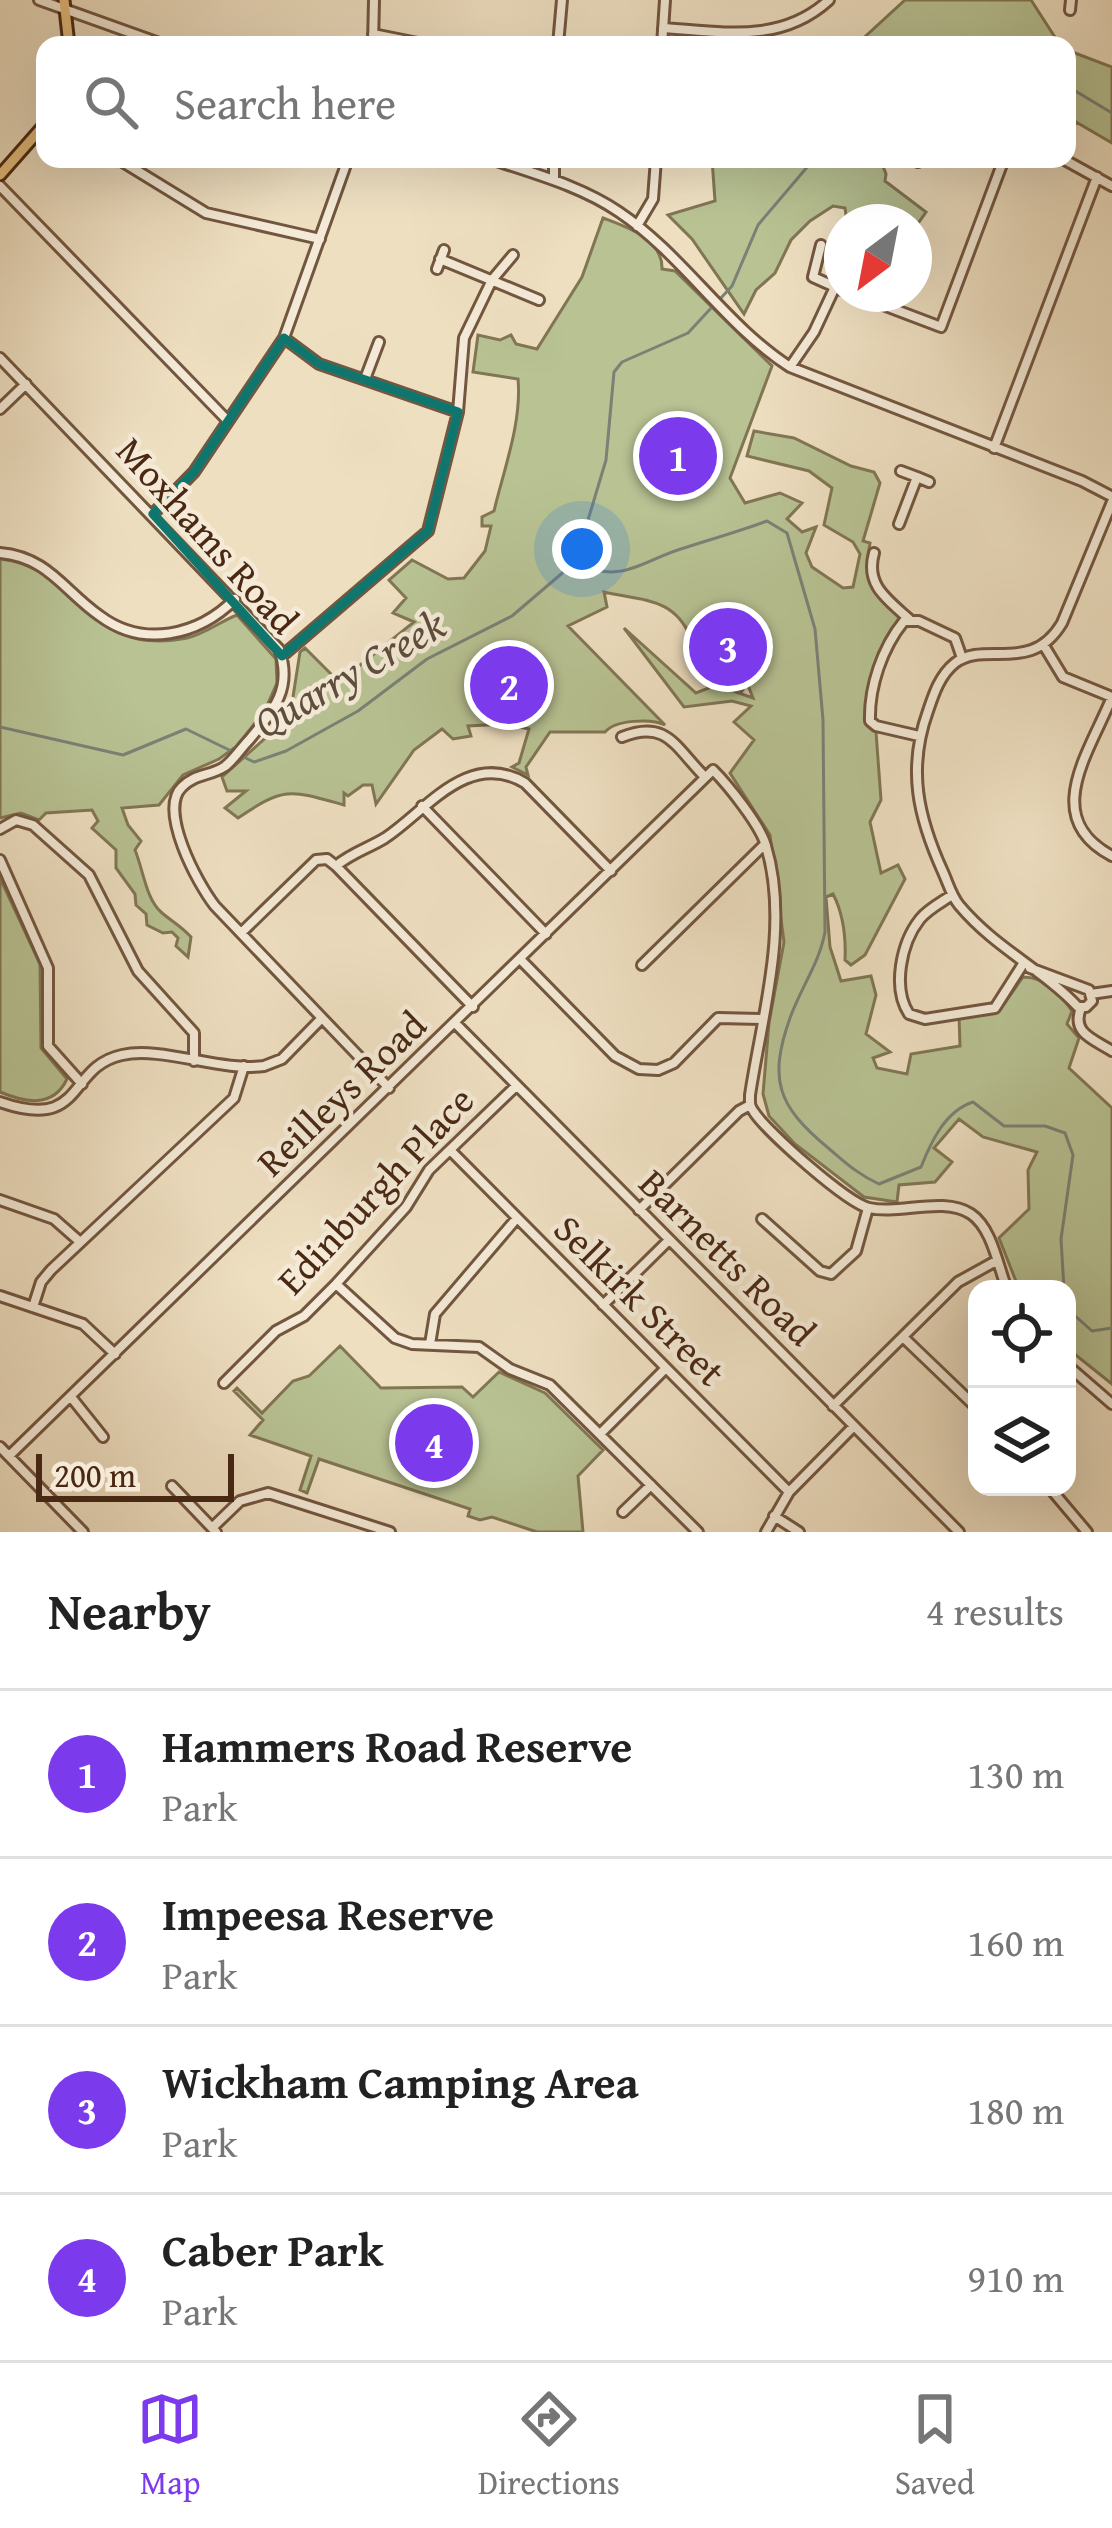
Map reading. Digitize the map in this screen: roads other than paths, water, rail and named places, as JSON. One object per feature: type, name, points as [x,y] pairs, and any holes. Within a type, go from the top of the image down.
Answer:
[{"type":"main road","points":[[67,4],[69,36]]},
{"type":"main road","points":[[0,175],[36,134]]},
{"type":"street","points":[[39,0],[67,4],[143,36]]},
{"type":"street","points":[[373,36],[374,0]]},
{"type":"street","points":[[559,36],[562,0]]},
{"type":"street","points":[[663,36],[665,0]]},
{"type":"street","points":[[764,36],[792,25],[829,0]]},
{"type":"street","points":[[663,28],[731,36]]},
{"type":"street","points":[[1076,166],[1112,185]]},
{"type":"street","points":[[133,168],[206,213],[320,238]]},
{"type":"street","points":[[153,514],[194,472],[284,338],[345,168]]},
{"type":"street","points":[[518,168],[603,202],[637,226],[790,367],[1082,481],[1111,498],[1062,623],[1043,644],[1022,653],[962,658],[942,676],[919,736],[916,773],[920,814],[952,895],[993,940],[1081,1008]]},
{"type":"street","points":[[554,168],[554,180]]},
{"type":"street","points":[[637,226],[653,199],[655,168]]},
{"type":"street","points":[[901,312],[941,327],[1001,168]]},
{"type":"street","points":[[994,448],[1097,178]]},
{"type":"street","points":[[0,187],[226,419]]},
{"type":"street","points":[[821,245],[813,278],[824,282]]},
{"type":"street","points":[[281,656],[428,531],[458,412],[464,338],[492,280],[513,255]]},
{"type":"street","points":[[440,259],[539,300]]},
{"type":"street","points":[[790,367],[825,312]]},
{"type":"street","points":[[284,338],[320,364],[458,412]]},
{"type":"street","points":[[365,379],[379,342]]},
{"type":"street","name":"Moxhams Road","points":[[0,358],[272,638],[285,675],[283,692],[271,714],[230,762],[185,783],[173,799],[172,812],[206,893],[389,1088]]},
{"type":"street","points":[[0,409],[26,384]]},
{"type":"street","points":[[902,471],[929,482]]},
{"type":"street","points":[[899,524],[916,477]]},
{"type":"street","points":[[0,553],[45,566],[96,614],[136,633],[186,631],[219,615],[235,599]]},
{"type":"street","points":[[874,553],[870,569],[874,584],[909,620],[951,634],[962,658]]},
{"type":"street","points":[[909,620],[897,630],[882,660],[869,718],[876,726],[919,736]]},
{"type":"street","points":[[1043,644],[1063,677],[1112,697],[1076,785],[1072,810],[1085,837],[1112,856]]},
{"type":"street","points":[[622,737],[646,728],[660,731],[709,773],[766,842],[775,912],[773,958],[750,1105],[789,1148],[868,1208],[966,1212],[982,1226],[1003,1280]]},
{"type":"street","name":"Reilleys Road","points":[[9,1456],[709,773]]},
{"type":"street","points":[[337,866],[384,839],[422,806],[463,780],[495,774],[514,776],[530,787],[610,871]]},
{"type":"street","points":[[422,806],[546,935]]},
{"type":"street","points":[[0,829],[16,820],[33,825],[89,874],[137,971],[194,1033],[194,1061]]},
{"type":"street","points":[[642,965],[766,842]]},
{"type":"street","points":[[241,933],[314,861],[325,858],[473,1007]]},
{"type":"street","points":[[0,860],[46,960],[48,1046],[82,1084]]},
{"type":"street","points":[[952,895],[921,916],[910,939],[900,972],[902,1000],[909,1014],[925,1019],[995,1008],[1027,966]]},
{"type":"street","points":[[521,960],[615,1056],[639,1069],[658,1070],[674,1064],[718,1018],[761,1019]]},
{"type":"street","points":[[1027,966],[1091,994],[1112,991]]},
{"type":"street","points":[[1081,1008],[1089,1005],[1091,994]]},
{"type":"street","points":[[1081,1008],[1080,1031],[1112,1051]]},
{"type":"street","points":[[0,1102],[44,1111],[62,1103],[103,1064],[124,1054],[265,1066],[281,1059],[322,1018]]},
{"type":"street","name":"Barnetts Road","points":[[456,1024],[959,1532]]},
{"type":"street","points":[[33,1307],[45,1276],[234,1098],[244,1066]]},
{"type":"street","name":"Edinburgh Place","points":[[224,1382],[274,1332],[304,1316],[336,1284],[408,1205],[429,1170],[516,1086]]},
{"type":"street","points":[[639,1210],[750,1105]]},
{"type":"street","name":"Selkirk Street","points":[[450,1150],[789,1492]]},
{"type":"street","points":[[0,1200],[54,1219],[80,1241]]},
{"type":"street","points":[[762,1219],[829,1277],[856,1251],[868,1208]]},
{"type":"street","points":[[430,1344],[437,1311],[517,1218]]},
{"type":"street","points":[[603,1305],[669,1240]]},
{"type":"street","points":[[833,1406],[962,1279],[996,1261]]},
{"type":"street","points":[[336,1284],[387,1334],[406,1342],[483,1349],[510,1369],[550,1385],[698,1532]]},
{"type":"street","points":[[0,1296],[86,1326],[115,1354]]},
{"type":"street","points":[[903,1336],[968,1399]]},
{"type":"street","points":[[600,1434],[666,1368]]},
{"type":"street","points":[[1076,1373],[1112,1404]]},
{"type":"street","points":[[71,1397],[103,1437]]},
{"type":"street","points":[[766,1532],[789,1492],[854,1426]]},
{"type":"street","points":[[0,1447],[82,1532]]},
{"type":"street","points":[[623,1512],[650,1485]]},
{"type":"street","points":[[172,1486],[214,1530],[240,1501],[268,1493],[390,1532]]},
{"type":"street","points":[[1057,1496],[1087,1532]]},
{"type":"street","points":[[774,1516],[799,1532]]},
{"type":"waterway","points":[[1076,91],[1112,113]]},
{"type":"waterway","points":[[720,299],[732,286],[758,225],[806,168]]},
{"type":"waterway","points":[[576,560],[606,460],[614,372],[622,362],[688,333],[713,306]]},
{"type":"waterway","points":[[575,561],[605,572],[618,571],[767,521],[787,533],[815,629],[823,720],[825,932],[783,1040],[782,1090],[810,1132],[879,1184],[921,1167],[947,1120],[973,1102],[1004,1126],[1045,1126],[1065,1133],[1073,1155],[1061,1239],[1063,1280]]},
{"type":"waterway","name":"Quarry Creek","points":[[0,727],[123,755],[186,729],[254,762],[286,751],[358,711],[427,659],[512,616],[574,563]]},
{"type":"waterway","points":[[1076,1317],[1092,1331],[1112,1328]]},
{"type":"place","name":"Hammers Road Reserve","points":[[678,456]]},
{"type":"place","name":"Wickham Camping Area","points":[[728,647]]},
{"type":"place","name":"Impeesa Reserve","points":[[509,685]]},
{"type":"place","name":"Caber Park","points":[[434,1443]]}]
